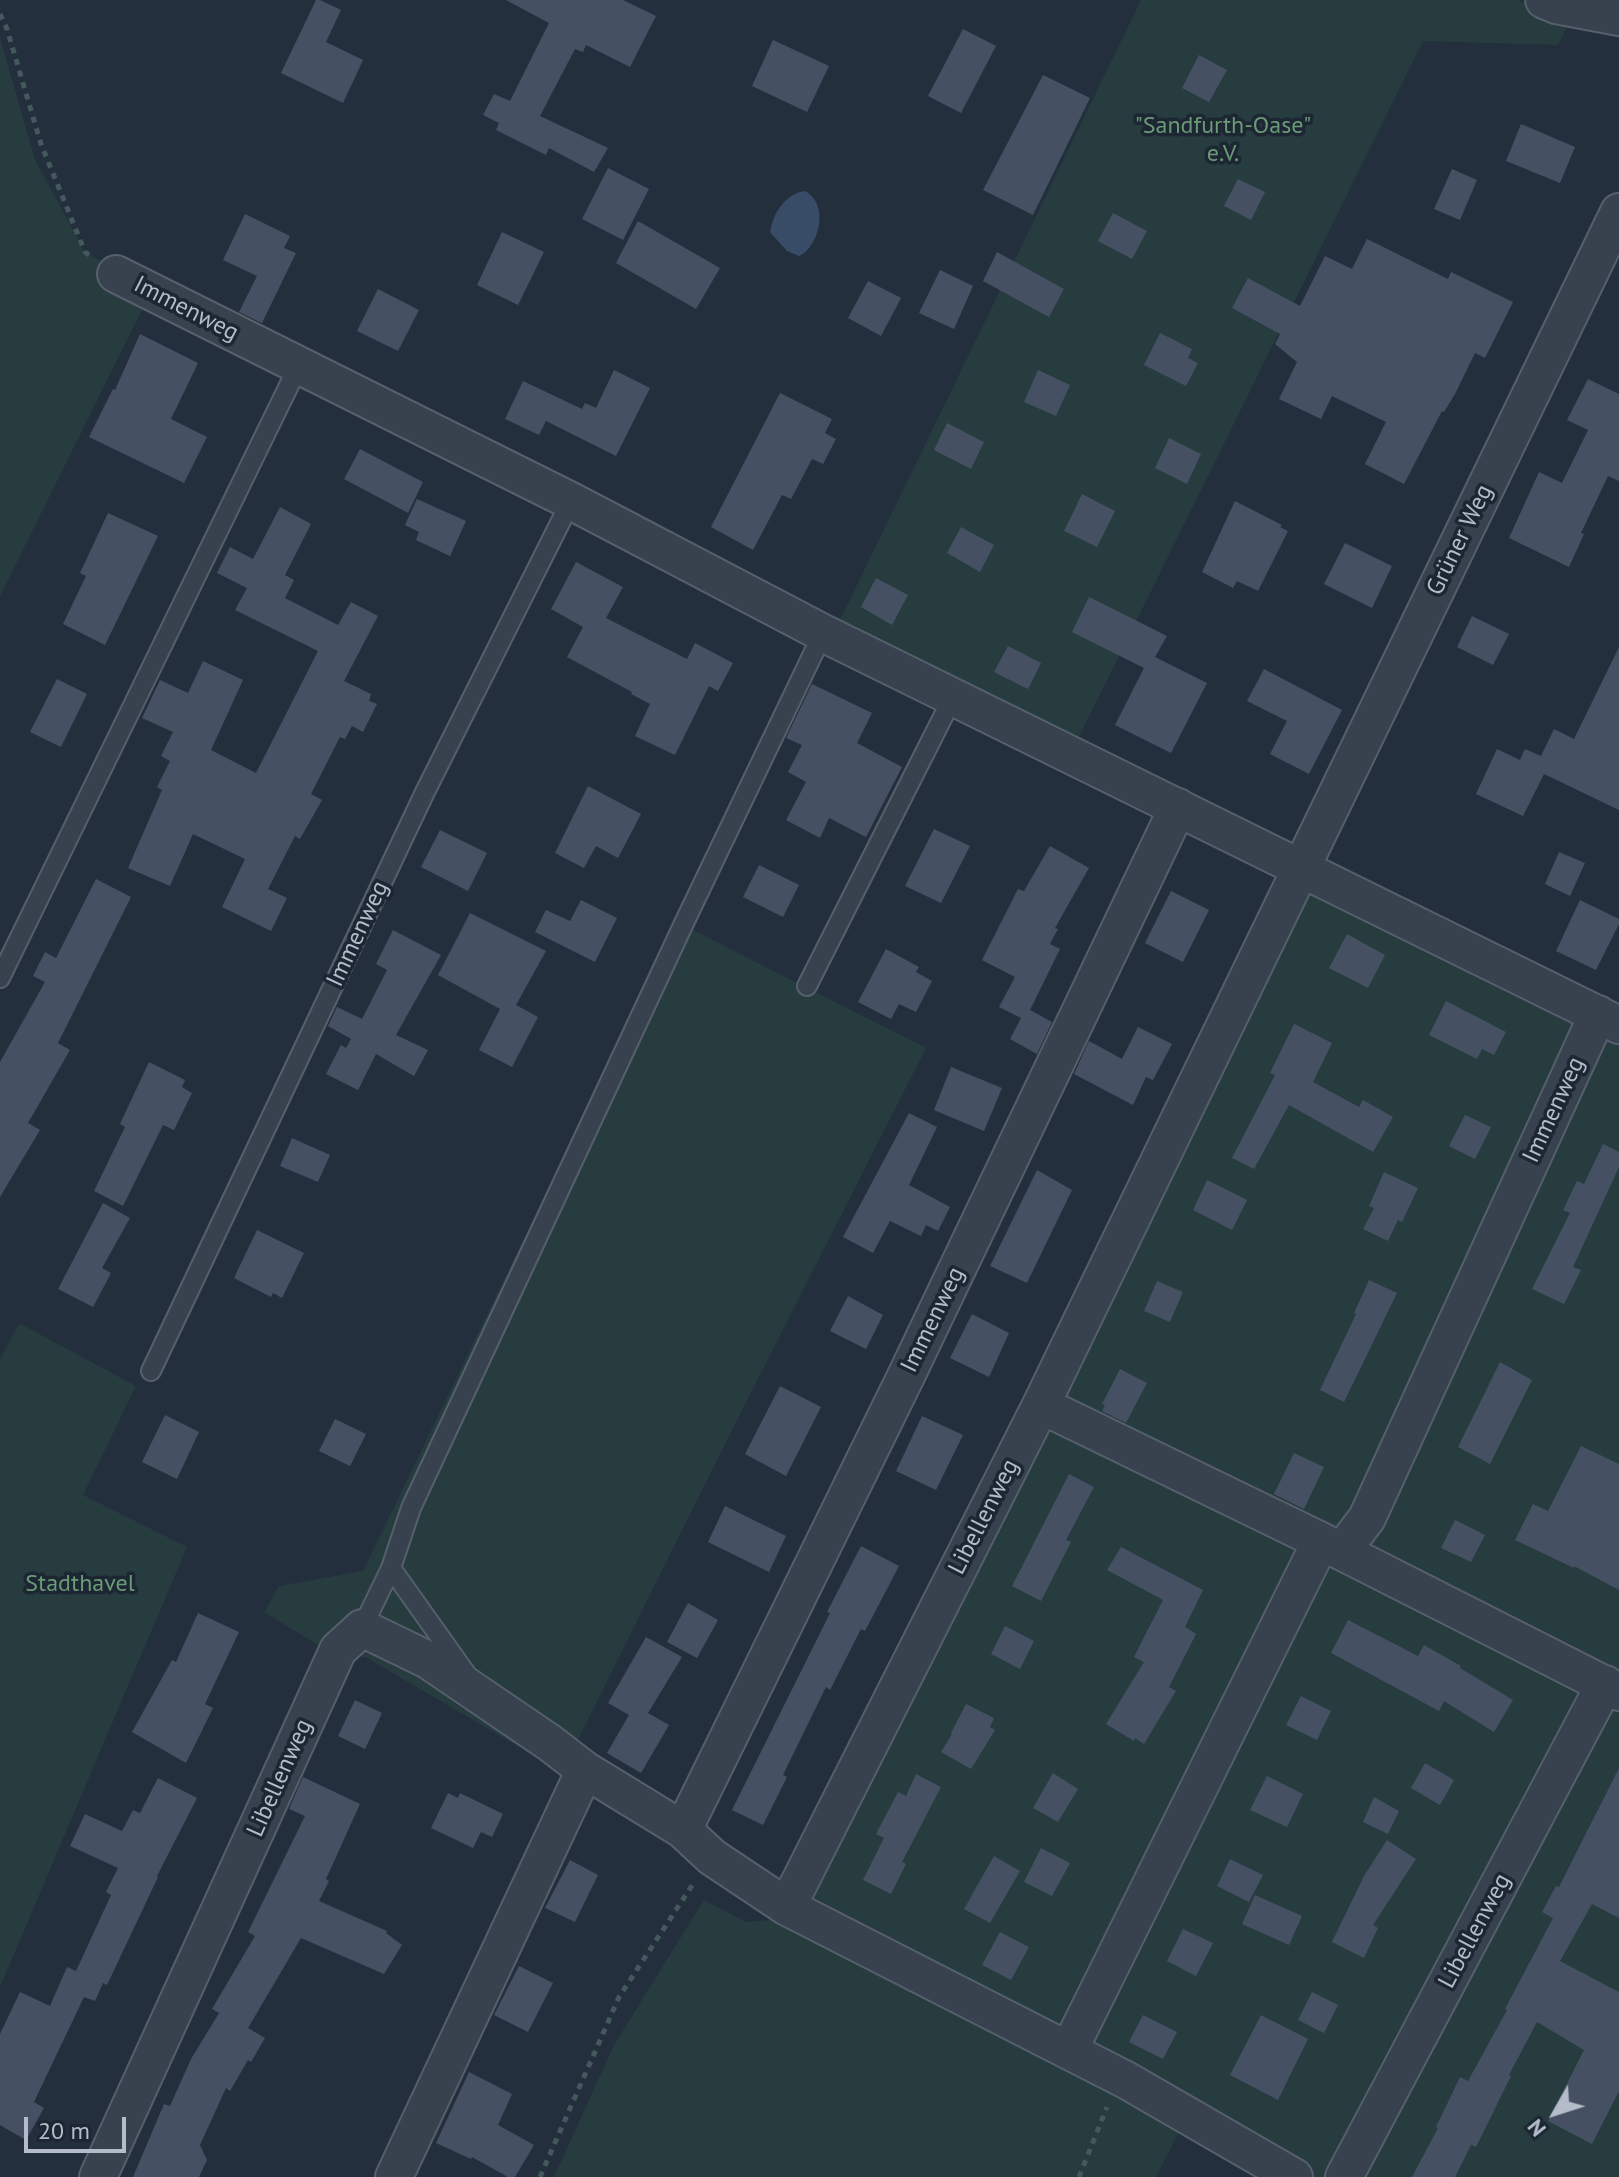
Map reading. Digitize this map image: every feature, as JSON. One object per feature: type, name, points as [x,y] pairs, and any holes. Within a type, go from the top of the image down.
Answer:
[{"type":"street","points":[[1544,0],[1619,17]]},
{"type":"street","name":"Grüner Weg","points":[[1301,868],[1619,212]]},
{"type":"street","name":"Immenweg","points":[[116,274],[571,501],[823,633],[1608,1019],[1367,1518],[1331,1546]]},
{"type":"street","name":"Immenweg","points":[[683,1830],[907,1374],[1178,807]]},
{"type":"street","points":[[1041,1405],[1301,868]]},
{"type":"street","name":"Libellenweg","points":[[787,1907],[1041,1405],[1331,1546],[1612,1688],[1344,2177]]},
{"type":"street","points":[[1069,2050],[1331,1546]]},
{"type":"street","points":[[362,1628],[428,1660],[585,1770],[683,1830],[712,1857],[787,1907],[1126,2080],[1294,2177]]},
{"type":"street","name":"Libellenweg","points":[[98,2177],[338,1650],[362,1628]]},
{"type":"street","points":[[394,2177],[585,1770]]},
{"type":"lane","points":[[0,978],[299,365]]},
{"type":"lane","name":"Immenweg","points":[[151,1371],[425,792],[571,501]]},
{"type":"lane","points":[[362,1628],[391,1568],[417,1493],[823,633]]},
{"type":"lane","points":[[807,986],[953,697]]},
{"type":"lane","points":[[391,1568],[484,1700]]},
{"type":"path","points":[[0,14],[41,144],[85,252],[116,274]]},
{"type":"path","points":[[540,2177],[619,1997],[712,1857]]},
{"type":"path","points":[[1079,2177],[1106,2108],[1126,2080]]},
{"type":"green space","name":"\"Sandfurth-Oase\" e.V.","points":[[1141,0],[1517,0],[1571,19],[1558,45],[1423,41],[1076,743],[839,622]]},
{"type":"green space","points":[[0,38],[35,160],[85,252],[147,286],[147,300],[0,596]]},
{"type":"green space","points":[[1310,890],[1619,1041],[1619,2177],[1315,2177],[1087,2045],[805,1898]]},
{"type":"green space","points":[[677,922],[926,1048],[562,1772],[367,1658],[326,1650],[264,1612],[279,1586],[363,1571]]},
{"type":"green space","name":"Stadthavel","points":[[19,1323],[136,1386],[83,1495],[187,1547],[0,1987],[0,1359]]},
{"type":"green space","points":[[704,1900],[746,1922],[783,1919],[1182,2126],[1156,2177],[554,2177],[614,2045]]},
{"type":"water","points":[[805,191],[817,205],[819,225],[812,244],[799,256],[787,251],[770,232],[774,218],[786,200]]},
{"type":"building","points":[[316,0],[341,10],[326,42],[363,60],[343,103],[281,73]]},
{"type":"building","points":[[506,0],[623,0],[656,16],[630,67],[586,45],[583,52],[575,49],[540,116],[608,148],[594,172],[549,148],[546,155],[496,130],[499,123],[483,115],[494,94],[510,101],[549,23]]},
{"type":"building","points":[[963,29],[996,46],[961,113],[928,96]]},
{"type":"building","points":[[773,40],[829,66],[807,112],[752,86]]},
{"type":"building","points":[[1199,55],[1227,70],[1209,102],[1182,88]]},
{"type":"building","points":[[1043,75],[1090,98],[1033,215],[983,190]]},
{"type":"building","points":[[1521,124],[1575,147],[1560,183],[1506,161]]},
{"type":"building","points":[[608,168],[649,189],[623,240],[582,219]]},
{"type":"building","points":[[1452,169],[1477,180],[1460,220],[1434,209]]},
{"type":"building","points":[[1238,179],[1265,192],[1251,220],[1224,206]]},
{"type":"building","points":[[1113,213],[1147,231],[1132,259],[1098,241]]},
{"type":"building","points":[[245,214],[290,236],[284,248],[296,253],[262,323],[239,312],[257,276],[223,260]]},
{"type":"building","points":[[638,221],[720,268],[696,309],[616,263]]},
{"type":"building","points":[[502,232],[544,252],[518,305],[477,285]]},
{"type":"building","points":[[1367,239],[1448,279],[1451,272],[1513,302],[1485,358],[1475,353],[1404,484],[1365,464],[1386,422],[1332,396],[1321,419],[1279,399],[1297,362],[1275,344],[1280,334],[1232,308],[1248,278],[1300,306],[1325,256],[1352,269]]},
{"type":"building","points":[[997,252],[1064,289],[1049,317],[983,281]]},
{"type":"building","points":[[940,270],[973,286],[954,329],[919,313]]},
{"type":"building","points":[[868,281],[901,298],[881,336],[848,318]]},
{"type":"building","points":[[378,289],[419,310],[398,351],[357,331]]},
{"type":"building","points":[[1160,333],[1192,349],[1188,358],[1198,363],[1186,386],[1144,365]]},
{"type":"building","points":[[140,334],[198,363],[171,419],[207,437],[184,483],[89,437],[115,390]]},
{"type":"building","points":[[614,370],[650,388],[616,456],[546,421],[539,435],[505,419],[523,381],[582,409],[585,403],[596,408]]},
{"type":"building","points":[[1038,370],[1070,385],[1056,416],[1024,402]]},
{"type":"building","points":[[1588,379],[1619,394],[1619,481],[1608,476],[1569,567],[1509,538],[1539,472],[1562,483],[1588,430],[1567,420]]},
{"type":"building","points":[[780,393],[832,419],[825,433],[836,439],[823,464],[812,459],[791,499],[782,495],[753,550],[711,527]]},
{"type":"building","points":[[947,423],[984,442],[971,469],[934,450]]},
{"type":"building","points":[[1169,438],[1201,454],[1187,484],[1155,468]]},
{"type":"building","points":[[360,449],[423,482],[408,513],[344,479]]},
{"type":"building","points":[[1082,494],[1115,511],[1097,547],[1064,531]]},
{"type":"building","points":[[417,499],[466,521],[450,556],[416,540],[419,532],[405,525]]},
{"type":"building","points":[[1235,501],[1288,531],[1258,591],[1237,581],[1233,588],[1202,572]]},
{"type":"building","points":[[280,507],[311,524],[285,575],[294,580],[285,598],[338,625],[351,602],[378,616],[344,681],[371,694],[369,701],[377,704],[363,732],[352,726],[345,739],[340,737],[311,794],[322,800],[300,839],[295,836],[268,889],[287,898],[271,931],[222,907],[245,859],[193,834],[170,886],[128,868],[162,790],[157,787],[170,761],[161,756],[173,732],[142,718],[160,680],[188,693],[203,661],[243,680],[211,750],[256,773],[318,651],[235,610],[247,588],[217,573],[230,547],[253,559]]},
{"type":"building","points":[[108,513],[158,536],[105,645],[63,624],[86,576],[80,573]]},
{"type":"building","points":[[961,527],[994,545],[980,572],[947,553]]},
{"type":"building","points":[[1345,543],[1392,566],[1372,608],[1324,584]]},
{"type":"building","points":[[576,562],[623,587],[606,618],[687,659],[695,643],[733,663],[718,691],[709,686],[675,755],[635,736],[650,704],[567,657],[583,627],[551,609]]},
{"type":"building","points":[[876,578],[908,595],[892,625],[861,607]]},
{"type":"building","points":[[1089,597],[1167,636],[1155,657],[1207,683],[1171,753],[1115,725],[1144,668],[1072,632]]},
{"type":"building","points":[[1472,616],[1509,634],[1493,665],[1457,647]]},
{"type":"building","points":[[1008,646],[1041,663],[1028,689],[994,672]]},
{"type":"building","points":[[1619,647],[1619,810],[1544,774],[1523,816],[1476,794],[1497,749],[1520,760],[1525,749],[1541,756],[1554,729],[1574,739]]},
{"type":"building","points":[[1264,669],[1342,710],[1309,774],[1270,754],[1287,721],[1247,701]]},
{"type":"building","points":[[57,679],[87,694],[61,747],[30,732]]},
{"type":"building","points":[[812,684],[872,713],[857,743],[902,767],[866,837],[829,818],[820,838],[786,820],[806,782],[788,772],[802,745],[786,738]]},
{"type":"building","points":[[588,786],[641,814],[618,858],[596,846],[584,868],[555,853]]},
{"type":"building","points":[[934,829],[970,846],[941,903],[905,886]]},
{"type":"building","points":[[440,830],[487,853],[468,891],[421,867]]},
{"type":"building","points":[[1050,846],[1089,868],[1055,928],[1058,929],[1050,944],[1060,949],[1030,1010],[1052,1022],[1037,1054],[1010,1039],[1021,1018],[999,1007],[1015,977],[982,960],[1018,889],[1024,891]]},
{"type":"building","points":[[1559,852],[1585,863],[1570,896],[1545,884]]},
{"type":"building","points":[[759,865],[799,885],[783,917],[743,897]]},
{"type":"building","points":[[96,879],[131,897],[58,1043],[70,1050],[28,1123],[40,1130],[0,1197],[0,1062],[45,982],[33,976],[45,952],[56,958]]},
{"type":"building","points":[[1171,891],[1209,910],[1183,962],[1145,943]]},
{"type":"building","points":[[581,900],[617,918],[595,962],[535,932],[546,910],[570,921]]},
{"type":"building","points":[[1580,900],[1619,919],[1596,970],[1556,951]]},
{"type":"building","points":[[470,913],[546,951],[516,1005],[538,1017],[512,1067],[479,1050],[500,1009],[438,975]]},
{"type":"building","points":[[393,930],[441,955],[396,1035],[428,1050],[414,1076],[376,1054],[358,1090],[326,1074],[341,1045],[346,1048],[351,1039],[328,1026],[337,1007],[362,1019],[387,970],[376,964]]},
{"type":"building","points":[[1347,934],[1385,955],[1368,988],[1329,968]]},
{"type":"building","points":[[886,949],[919,967],[916,972],[932,981],[916,1012],[899,1004],[891,1019],[858,1002]]},
{"type":"building","points":[[1446,1001],[1506,1032],[1494,1055],[1482,1049],[1477,1059],[1429,1035]]},
{"type":"building","points":[[1294,1024],[1332,1043],[1313,1082],[1359,1107],[1363,1100],[1393,1117],[1373,1152],[1289,1105],[1254,1169],[1232,1158],[1275,1075],[1270,1073]]},
{"type":"building","points":[[1138,1027],[1172,1044],[1153,1080],[1146,1077],[1133,1105],[1074,1074],[1089,1041],[1122,1059]]},
{"type":"building","points":[[149,1062],[185,1080],[182,1087],[192,1093],[174,1130],[163,1125],[123,1206],[94,1191],[125,1127],[120,1124]]},
{"type":"building","points":[[951,1067],[1002,1088],[984,1131],[934,1110]]},
{"type":"building","points":[[909,1113],[937,1127],[909,1185],[950,1207],[938,1231],[926,1225],[921,1236],[890,1221],[873,1253],[843,1237]]},
{"type":"building","points":[[1465,1115],[1491,1127],[1475,1159],[1449,1146]]},
{"type":"building","points":[[292,1138],[330,1155],[318,1182],[280,1166]]},
{"type":"building","points":[[1603,1144],[1619,1152],[1619,1167],[1573,1267],[1581,1270],[1564,1304],[1532,1289],[1570,1213],[1563,1210],[1577,1181],[1584,1184]]},
{"type":"building","points":[[1037,1170],[1072,1190],[1027,1283],[990,1266]]},
{"type":"building","points":[[1384,1172],[1418,1188],[1402,1222],[1398,1220],[1388,1241],[1363,1229],[1374,1208],[1369,1206]]},
{"type":"building","points":[[1207,1180],[1247,1200],[1232,1230],[1193,1210]]},
{"type":"building","points":[[103,1203],[130,1218],[102,1268],[111,1273],[93,1307],[58,1289]]},
{"type":"building","points":[[257,1230],[304,1253],[282,1298],[273,1293],[271,1297],[234,1278]]},
{"type":"building","points":[[1369,1280],[1397,1293],[1344,1402],[1320,1390]]},
{"type":"building","points":[[1157,1281],[1183,1292],[1170,1322],[1144,1311]]},
{"type":"building","points":[[848,1296],[883,1315],[866,1349],[830,1331]]},
{"type":"building","points":[[972,1314],[1009,1333],[989,1377],[950,1358]]},
{"type":"building","points":[[1500,1362],[1532,1380],[1490,1464],[1458,1447]]},
{"type":"building","points":[[1120,1369],[1147,1383],[1126,1423],[1102,1411],[1105,1405],[1102,1404]]},
{"type":"building","points":[[780,1386],[821,1407],[786,1476],[745,1454]]},
{"type":"building","points":[[165,1415],[199,1432],[177,1479],[142,1462]]},
{"type":"building","points":[[922,1416],[963,1435],[936,1490],[896,1471]]},
{"type":"building","points":[[335,1419],[366,1434],[350,1466],[319,1451]]},
{"type":"building","points":[[1581,1446],[1619,1464],[1619,1590],[1515,1540],[1533,1504],[1548,1511]]},
{"type":"building","points":[[1294,1453],[1324,1467],[1304,1509],[1274,1494]]},
{"type":"building","points":[[1069,1474],[1094,1487],[1066,1540],[1071,1542],[1041,1601],[1012,1586]]},
{"type":"building","points":[[725,1506],[786,1536],[769,1572],[708,1542]]},
{"type":"building","points":[[1455,1520],[1485,1535],[1471,1562],[1441,1548]]},
{"type":"building","points":[[861,1546],[899,1566],[865,1631],[861,1629],[830,1690],[826,1687],[783,1775],[787,1777],[763,1825],[732,1810]]},
{"type":"building","points":[[1121,1547],[1203,1590],[1185,1627],[1196,1634],[1169,1687],[1176,1691],[1144,1744],[1106,1724],[1144,1662],[1134,1657],[1163,1600],[1107,1570]]},
{"type":"building","points":[[688,1603],[718,1620],[697,1658],[667,1642]]},
{"type":"building","points":[[198,1613],[239,1632],[205,1704],[213,1708],[186,1763],[132,1732],[172,1660],[176,1662]]},
{"type":"building","points":[[1348,1620],[1418,1656],[1424,1645],[1513,1700],[1494,1732],[1444,1701],[1439,1711],[1331,1653]]},
{"type":"building","points":[[1005,1626],[1034,1641],[1020,1669],[991,1654]]},
{"type":"building","points":[[646,1637],[682,1657],[648,1713],[669,1725],[641,1773],[607,1753],[629,1715],[608,1703]]},
{"type":"building","points":[[1301,1696],[1331,1711],[1317,1740],[1286,1725]]},
{"type":"building","points":[[355,1700],[382,1713],[365,1749],[338,1736]]},
{"type":"building","points":[[966,1704],[994,1718],[990,1727],[995,1730],[971,1769],[941,1752]]},
{"type":"building","points":[[1425,1763],[1454,1780],[1440,1805],[1411,1788]]},
{"type":"building","points":[[1619,1768],[1619,1918],[1592,1904],[1560,1961],[1619,1992],[1619,2091],[1592,2144],[1548,2121],[1584,2050],[1537,2022],[1476,2147],[1471,2145],[1455,2177],[1412,2177],[1460,2077],[1468,2081],[1507,2010],[1553,1918],[1542,1912],[1556,1886],[1559,1887]]},
{"type":"building","points":[[1053,1773],[1078,1789],[1058,1822],[1033,1808]]},
{"type":"building","points":[[916,1774],[941,1787],[902,1862],[906,1864],[891,1894],[863,1880],[884,1838],[876,1834],[898,1792],[906,1796]]},
{"type":"building","points":[[1267,1776],[1303,1794],[1287,1827],[1250,1810]]},
{"type":"building","points":[[303,1777],[360,1804],[319,1901],[387,1931],[402,1945],[384,1974],[301,1938],[248,2028],[265,2038],[230,2091],[226,2088],[200,2145],[207,2160],[199,2177],[133,2177],[164,2104],[170,2106],[191,2059],[219,2013],[212,2009],[255,1936],[248,1932],[305,1816],[289,1809]]},
{"type":"building","points":[[158,1778],[197,1798],[107,1985],[103,1983],[95,2001],[84,1997],[34,2102],[44,2108],[26,2140],[0,2125],[0,2034],[20,1992],[50,2006],[67,1967],[76,1971],[111,1895],[106,1892],[118,1868],[70,1846],[85,1814],[122,1831],[133,1810],[140,1813]]},
{"type":"building","points":[[448,1793],[458,1798],[460,1793],[503,1814],[492,1837],[481,1832],[473,1848],[431,1828]]},
{"type":"building","points":[[1374,1797],[1399,1811],[1388,1834],[1363,1822]]},
{"type":"building","points":[[1387,1840],[1416,1859],[1373,1925],[1378,1928],[1364,1958],[1332,1942],[1364,1876]]},
{"type":"building","points":[[1041,1848],[1070,1863],[1052,1896],[1024,1882]]},
{"type":"building","points":[[994,1856],[1020,1871],[990,1923],[964,1909]]},
{"type":"building","points":[[1230,1859],[1263,1875],[1249,1902],[1217,1886]]},
{"type":"building","points":[[570,1860],[598,1875],[575,1922],[545,1908]]},
{"type":"building","points":[[1255,1895],[1302,1916],[1289,1945],[1242,1924]]},
{"type":"building","points":[[1183,1929],[1213,1943],[1196,1976],[1167,1961]]},
{"type":"building","points":[[1000,1932],[1029,1947],[1011,1980],[982,1965]]},
{"type":"building","points":[[519,1966],[553,1983],[528,2032],[494,2015]]},
{"type":"building","points":[[1312,1992],[1338,2005],[1324,2033],[1298,2020]]},
{"type":"building","points":[[1143,2015],[1177,2032],[1163,2059],[1129,2042]]},
{"type":"building","points":[[1261,2015],[1308,2039],[1278,2100],[1230,2075]]},
{"type":"building","points":[[469,2072],[512,2094],[498,2125],[534,2145],[515,2177],[508,2177],[472,2157],[436,2143]]}]
